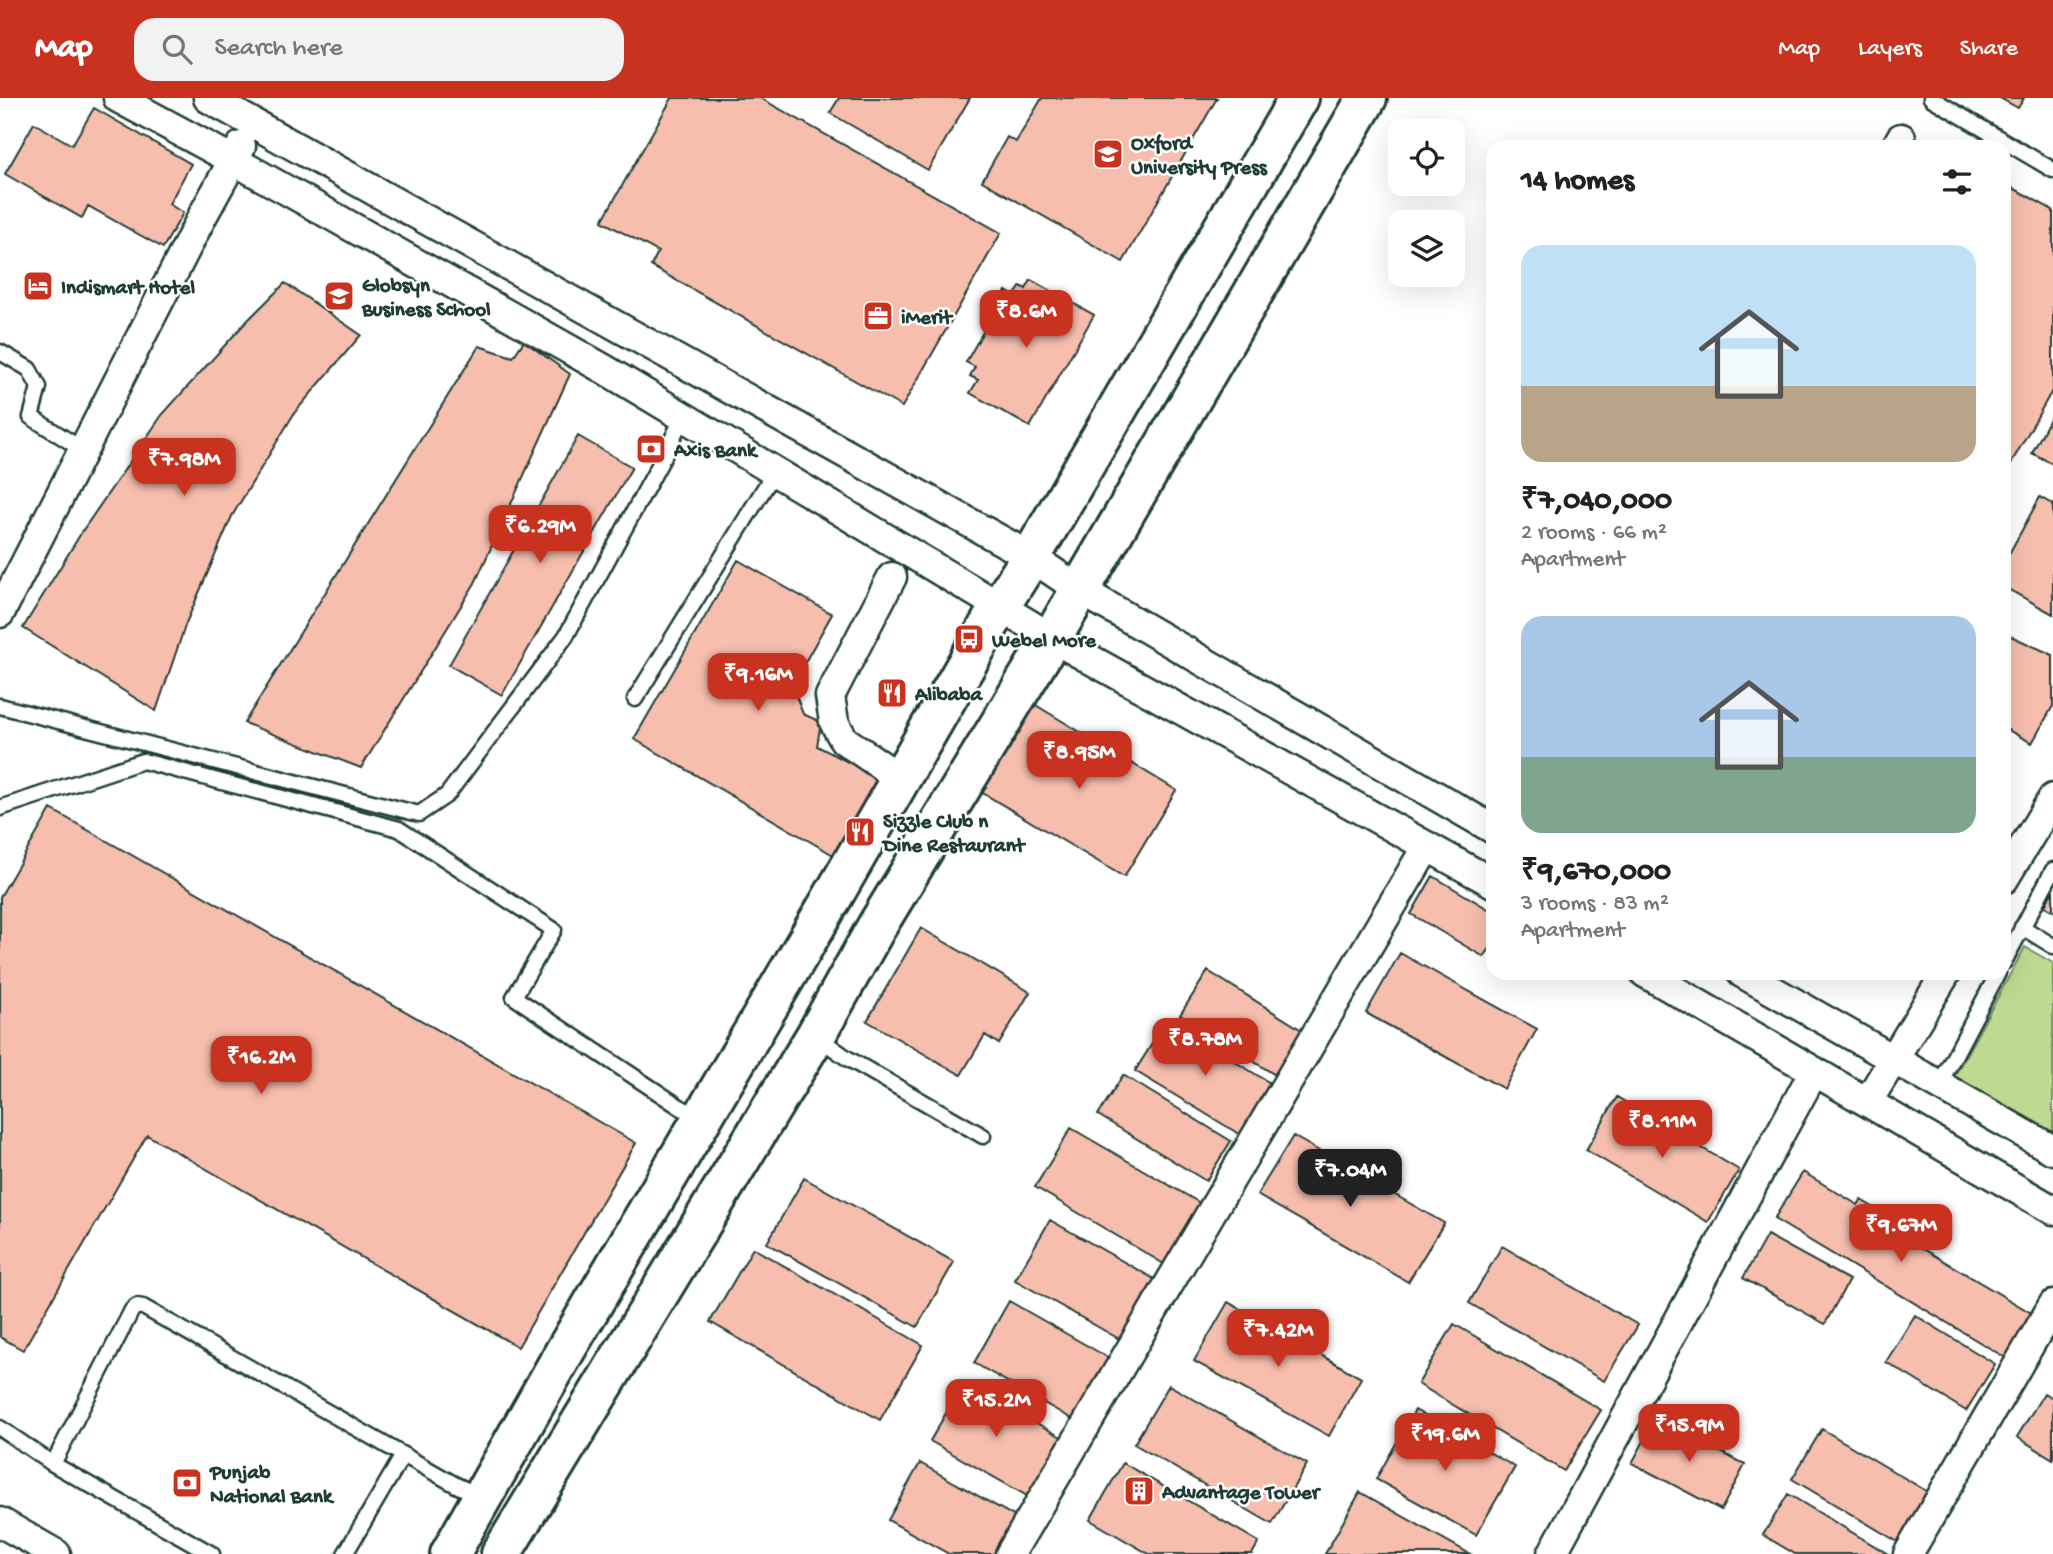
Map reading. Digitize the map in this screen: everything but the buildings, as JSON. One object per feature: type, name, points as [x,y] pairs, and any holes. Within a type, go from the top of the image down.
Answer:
[{"type":"main road","points":[[450,1554],[481,1496],[1299,98]]},
{"type":"main road","points":[[501,1554],[816,1035],[877,926],[1052,638],[1367,98]]},
{"type":"street","points":[[118,98],[604,369],[1052,638],[1482,877]]},
{"type":"street","points":[[208,98],[1031,557],[1080,590],[1486,825]]},
{"type":"street","points":[[0,613],[254,124]]},
{"type":"street","points":[[892,578],[830,696],[834,723],[844,740],[901,779]]},
{"type":"street","points":[[2011,867],[2053,798]]},
{"type":"street","points":[[1010,1554],[1427,846]]},
{"type":"street","points":[[1657,980],[2053,1210]]},
{"type":"street","points":[[1754,980],[2053,1150]]},
{"type":"street","points":[[1868,1101],[1942,980]]},
{"type":"street","points":[[1552,1554],[1814,1073]]},
{"type":"street","points":[[1908,1554],[2053,1305]]},
{"type":"street","points":[[0,1522],[56,1554]]},
{"type":"lane","points":[[1931,98],[2002,140]]},
{"type":"lane","points":[[2011,145],[2053,170]]},
{"type":"lane","points":[[0,352],[29,369],[39,387],[31,417],[83,450]]},
{"type":"lane","points":[[0,706],[419,814],[447,795],[566,636],[683,416]]},
{"type":"lane","points":[[635,699],[775,471]]},
{"type":"lane","points":[[0,808],[144,761],[399,829],[554,930],[514,996],[680,1107],[702,1118]]},
{"type":"lane","points":[[2011,948],[2053,870]]},
{"type":"lane","points":[[2022,927],[2053,946]]},
{"type":"lane","points":[[1939,1086],[1994,980]]},
{"type":"lane","points":[[816,1035],[847,1058],[983,1136]]},
{"type":"lane","points":[[53,1464],[132,1310],[137,1306],[456,1485],[481,1496]]},
{"type":"lane","points":[[0,1428],[53,1464],[212,1554]]},
{"type":"lane","points":[[345,1554],[403,1455]]},
{"type":"green space","points":[[2025,947],[2053,963],[2053,1148],[1948,1088],[2007,980],[2011,980],[2011,973]]},
{"type":"place","name":"Oxford University Press","points":[[1108,154]]},
{"type":"place","name":"Indismart Hotel","points":[[38,286]]},
{"type":"place","name":"Globsyn Business School","points":[[339,296]]},
{"type":"place","name":"iMerit","points":[[878,316]]},
{"type":"place","name":"Axis Bank","points":[[651,449]]},
{"type":"place","name":"Webel More","points":[[969,639]]},
{"type":"place","name":"Alibaba","points":[[892,693]]},
{"type":"place","name":"Sizzle Club n Dine Restaurant","points":[[860,832]]},
{"type":"place","name":"Punjab National Bank","points":[[187,1483]]},
{"type":"place","name":"Advantage Tower","points":[[1139,1491]]}]
